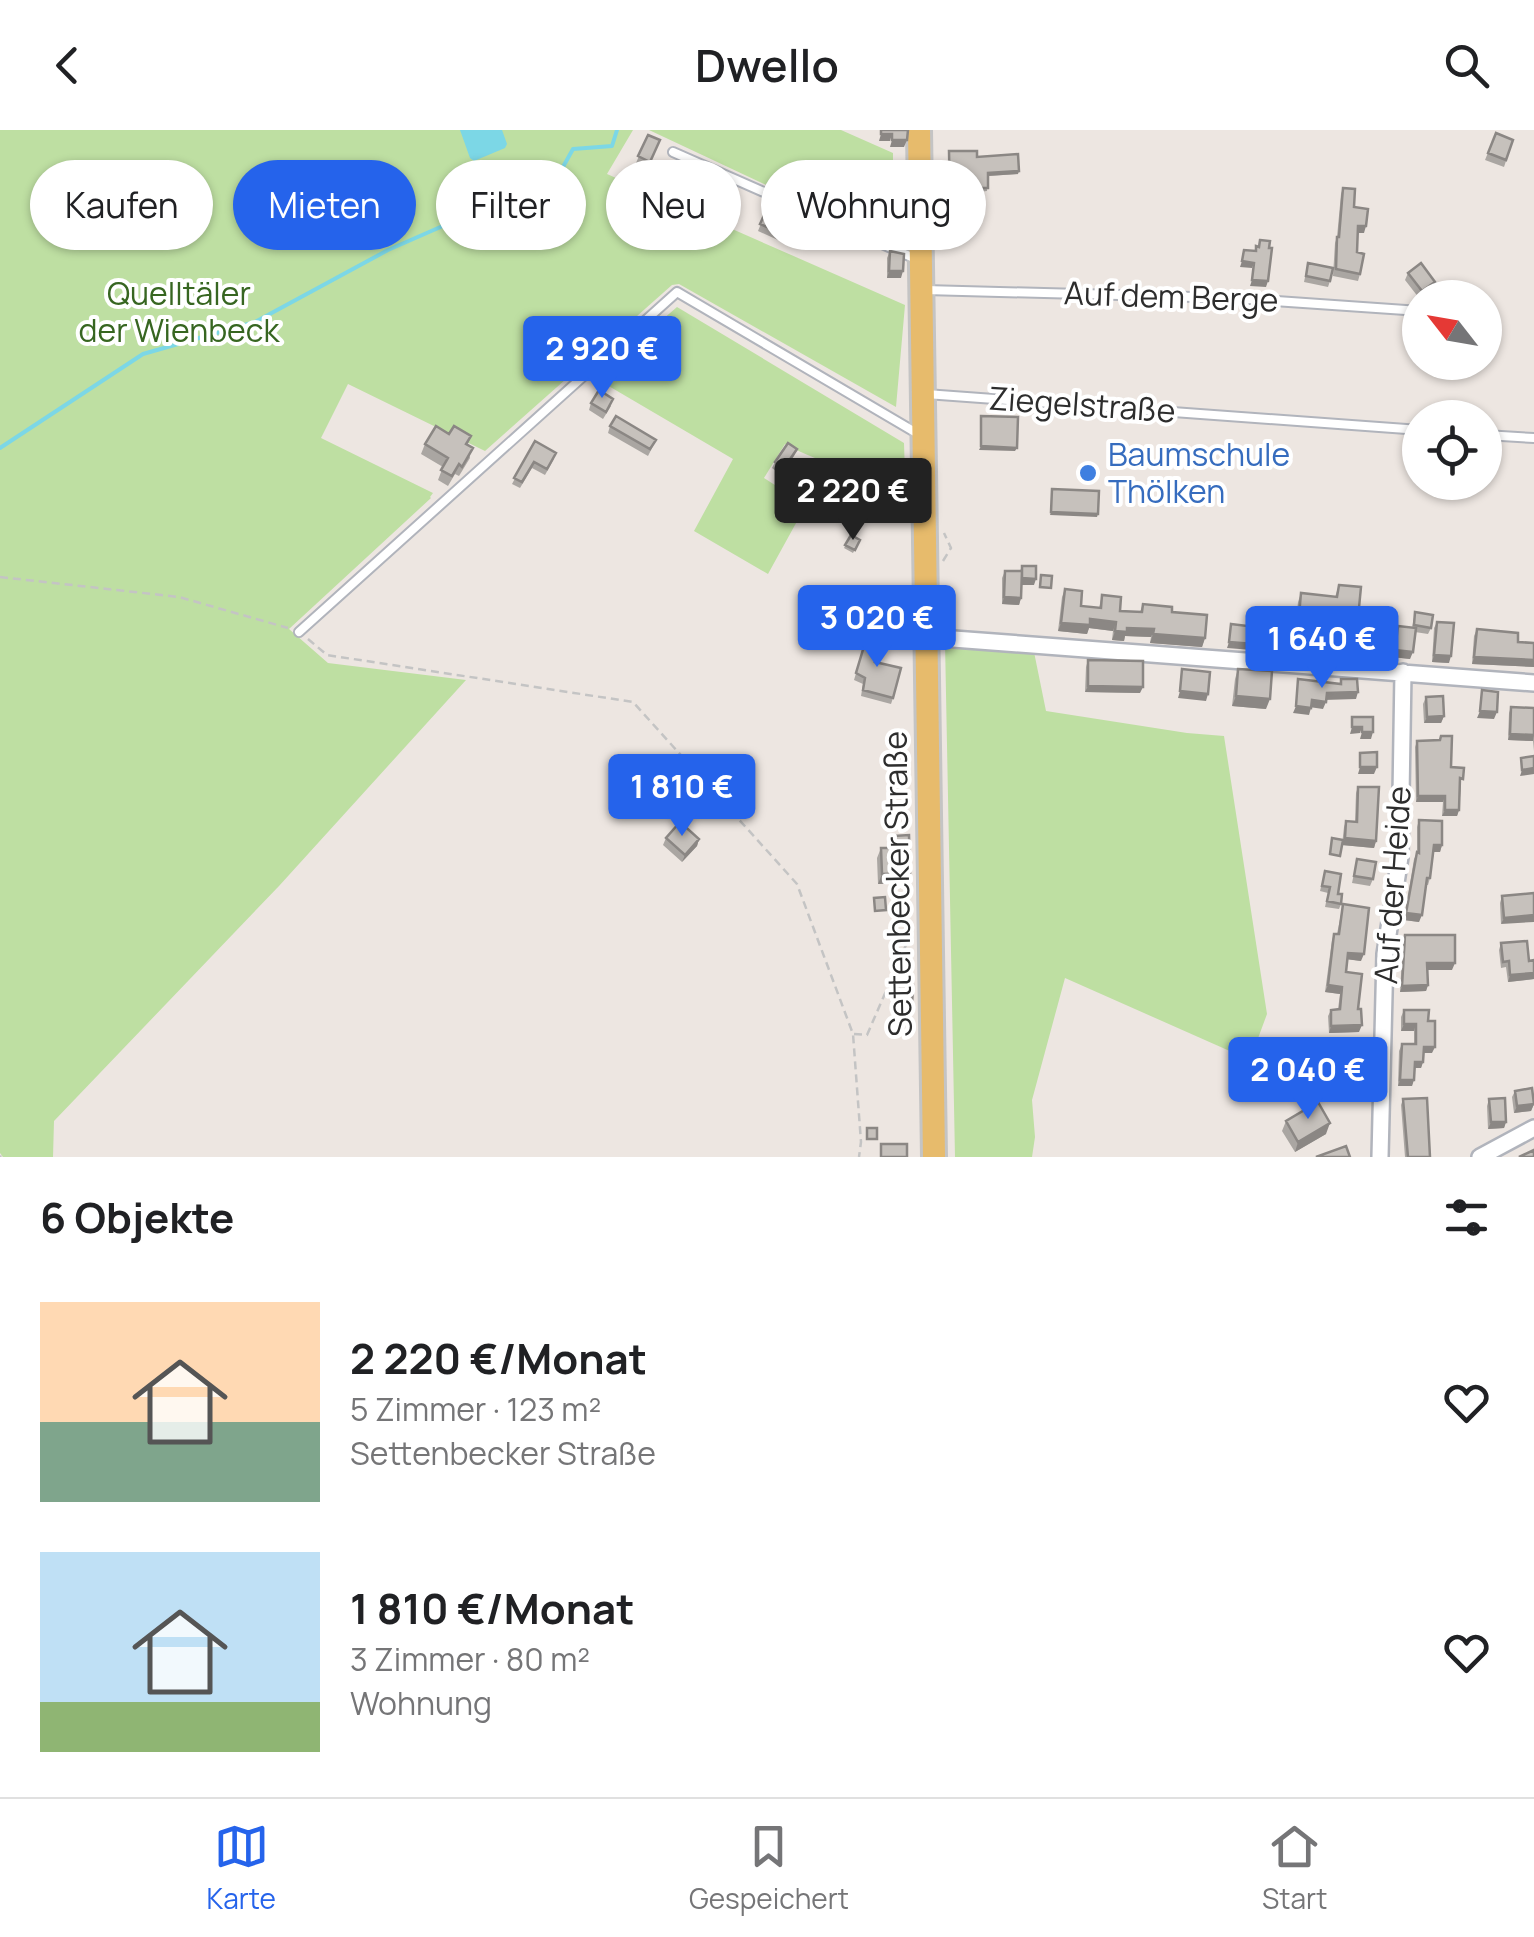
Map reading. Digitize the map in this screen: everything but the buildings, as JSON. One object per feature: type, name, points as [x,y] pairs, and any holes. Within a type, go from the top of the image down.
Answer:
[{"type":"main road","name":"Settenbecker Straße","points":[[918,130],[934,1157]]},
{"type":"street","points":[[927,637],[1534,683]]},
{"type":"street","name":"Auf der Heide","points":[[1380,1157],[1385,954],[1400,857],[1403,672]]},
{"type":"street","points":[[1480,1157],[1534,1128]]},
{"type":"lane","points":[[674,152],[921,261]]},
{"type":"lane","name":"Auf dem Berge","points":[[921,290],[1232,298],[1402,311]]},
{"type":"lane","points":[[299,632],[677,292],[924,437]]},
{"type":"lane","name":"Ziegelstraße","points":[[923,394],[1402,429]]},
{"type":"lane","points":[[1502,436],[1534,438]]},
{"type":"path","points":[[0,577],[179,597],[299,632],[327,655],[633,702],[798,884],[853,1034],[860,1157]]},
{"type":"path","points":[[853,1034],[867,1034],[906,945],[932,927]]},
{"type":"path","points":[[1300,1082],[1336,1094],[1382,1095]]},
{"type":"green space","name":"Quelltäler der Wienbeck","points":[[0,130],[633,130],[615,160],[606,160],[606,250],[741,250],[741,233],[761,242],[761,250],[780,250],[905,305],[896,407],[679,284],[672,285],[485,451],[348,384],[321,438],[433,493],[289,629],[328,663],[466,680],[279,886],[54,1121],[53,1157],[3,1157]]},
{"type":"green space","points":[[649,130],[841,130],[893,153],[893,160],[761,160],[761,182],[741,173],[741,160],[713,160]]},
{"type":"green space","points":[[677,307],[904,443],[905,475],[844,467],[785,444],[764,478],[806,505],[768,574],[694,531],[733,459],[595,378]]},
{"type":"green space","points":[[945,642],[1034,652],[1046,711],[1224,736],[1267,1014],[1250,1060],[1065,978],[1032,1100],[1032,1157],[955,1157]]},
{"type":"water","points":[[460,130],[502,130],[505,148],[476,160],[470,158]]},
{"type":"waterway","points":[[0,448],[143,354],[255,322],[388,250],[554,183],[573,149],[612,146],[617,130]]},
{"type":"place","name":"Baumschule Thölken","points":[[1088,473]]}]
